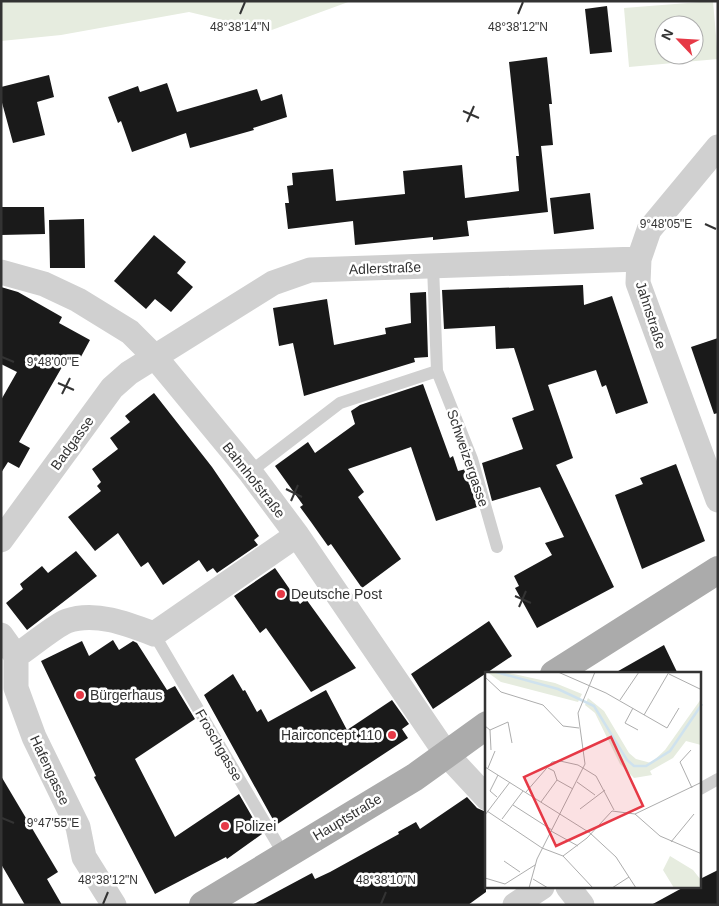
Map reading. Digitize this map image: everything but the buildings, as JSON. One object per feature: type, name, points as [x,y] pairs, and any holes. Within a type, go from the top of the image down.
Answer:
[{"type":"main road","points":[[557,672],[718,570]]},
{"type":"main road","name":"Hauptstraße","points":[[203,905],[447,755],[485,726]]},
{"type":"street","name":"Jahnstraße","points":[[718,146],[649,230],[639,259],[638,283],[718,500]]},
{"type":"street","name":"Adlerstraße","points":[[154,357],[273,283],[310,270],[639,259]]},
{"type":"street","name":"Bahnhofstraße","points":[[1,272],[44,284],[78,300],[130,332],[154,357],[250,472],[297,535],[447,755],[485,797]]},
{"type":"street","name":"Badgasse","points":[[1,540],[112,388],[129,372],[154,357]]},
{"type":"street","points":[[1,635],[16,656],[68,621],[97,618],[130,625],[154,634],[297,535]]},
{"type":"street","name":"Hafengasse","points":[[16,656],[16,688],[34,737],[78,827],[84,857],[114,905]]},
{"type":"street","points":[[515,905],[540,888]]},
{"type":"lane","name":"Schweizergasse","points":[[433,266],[437,371],[472,459],[497,547]]},
{"type":"lane","points":[[250,472],[340,403],[437,371]]},
{"type":"lane","name":"Froschgasse","points":[[154,634],[284,856]]},
{"type":"lane","points":[[702,788],[718,779]]},
{"type":"shaded area","points":[[1,1],[351,1],[269,31],[189,12],[61,35],[1,41]]},
{"type":"shaded area","points":[[713,1],[718,59],[704,60],[704,15],[654,15],[654,65],[629,67],[624,8]]},
{"type":"place","name":"Deutsche Post","points":[[281,594]]},
{"type":"place","name":"Bürgerhaus","points":[[80,695]]},
{"type":"place","name":"Hairconcept 110","points":[[392,735]]},
{"type":"place","name":"Polizei","points":[[225,826]]}]
